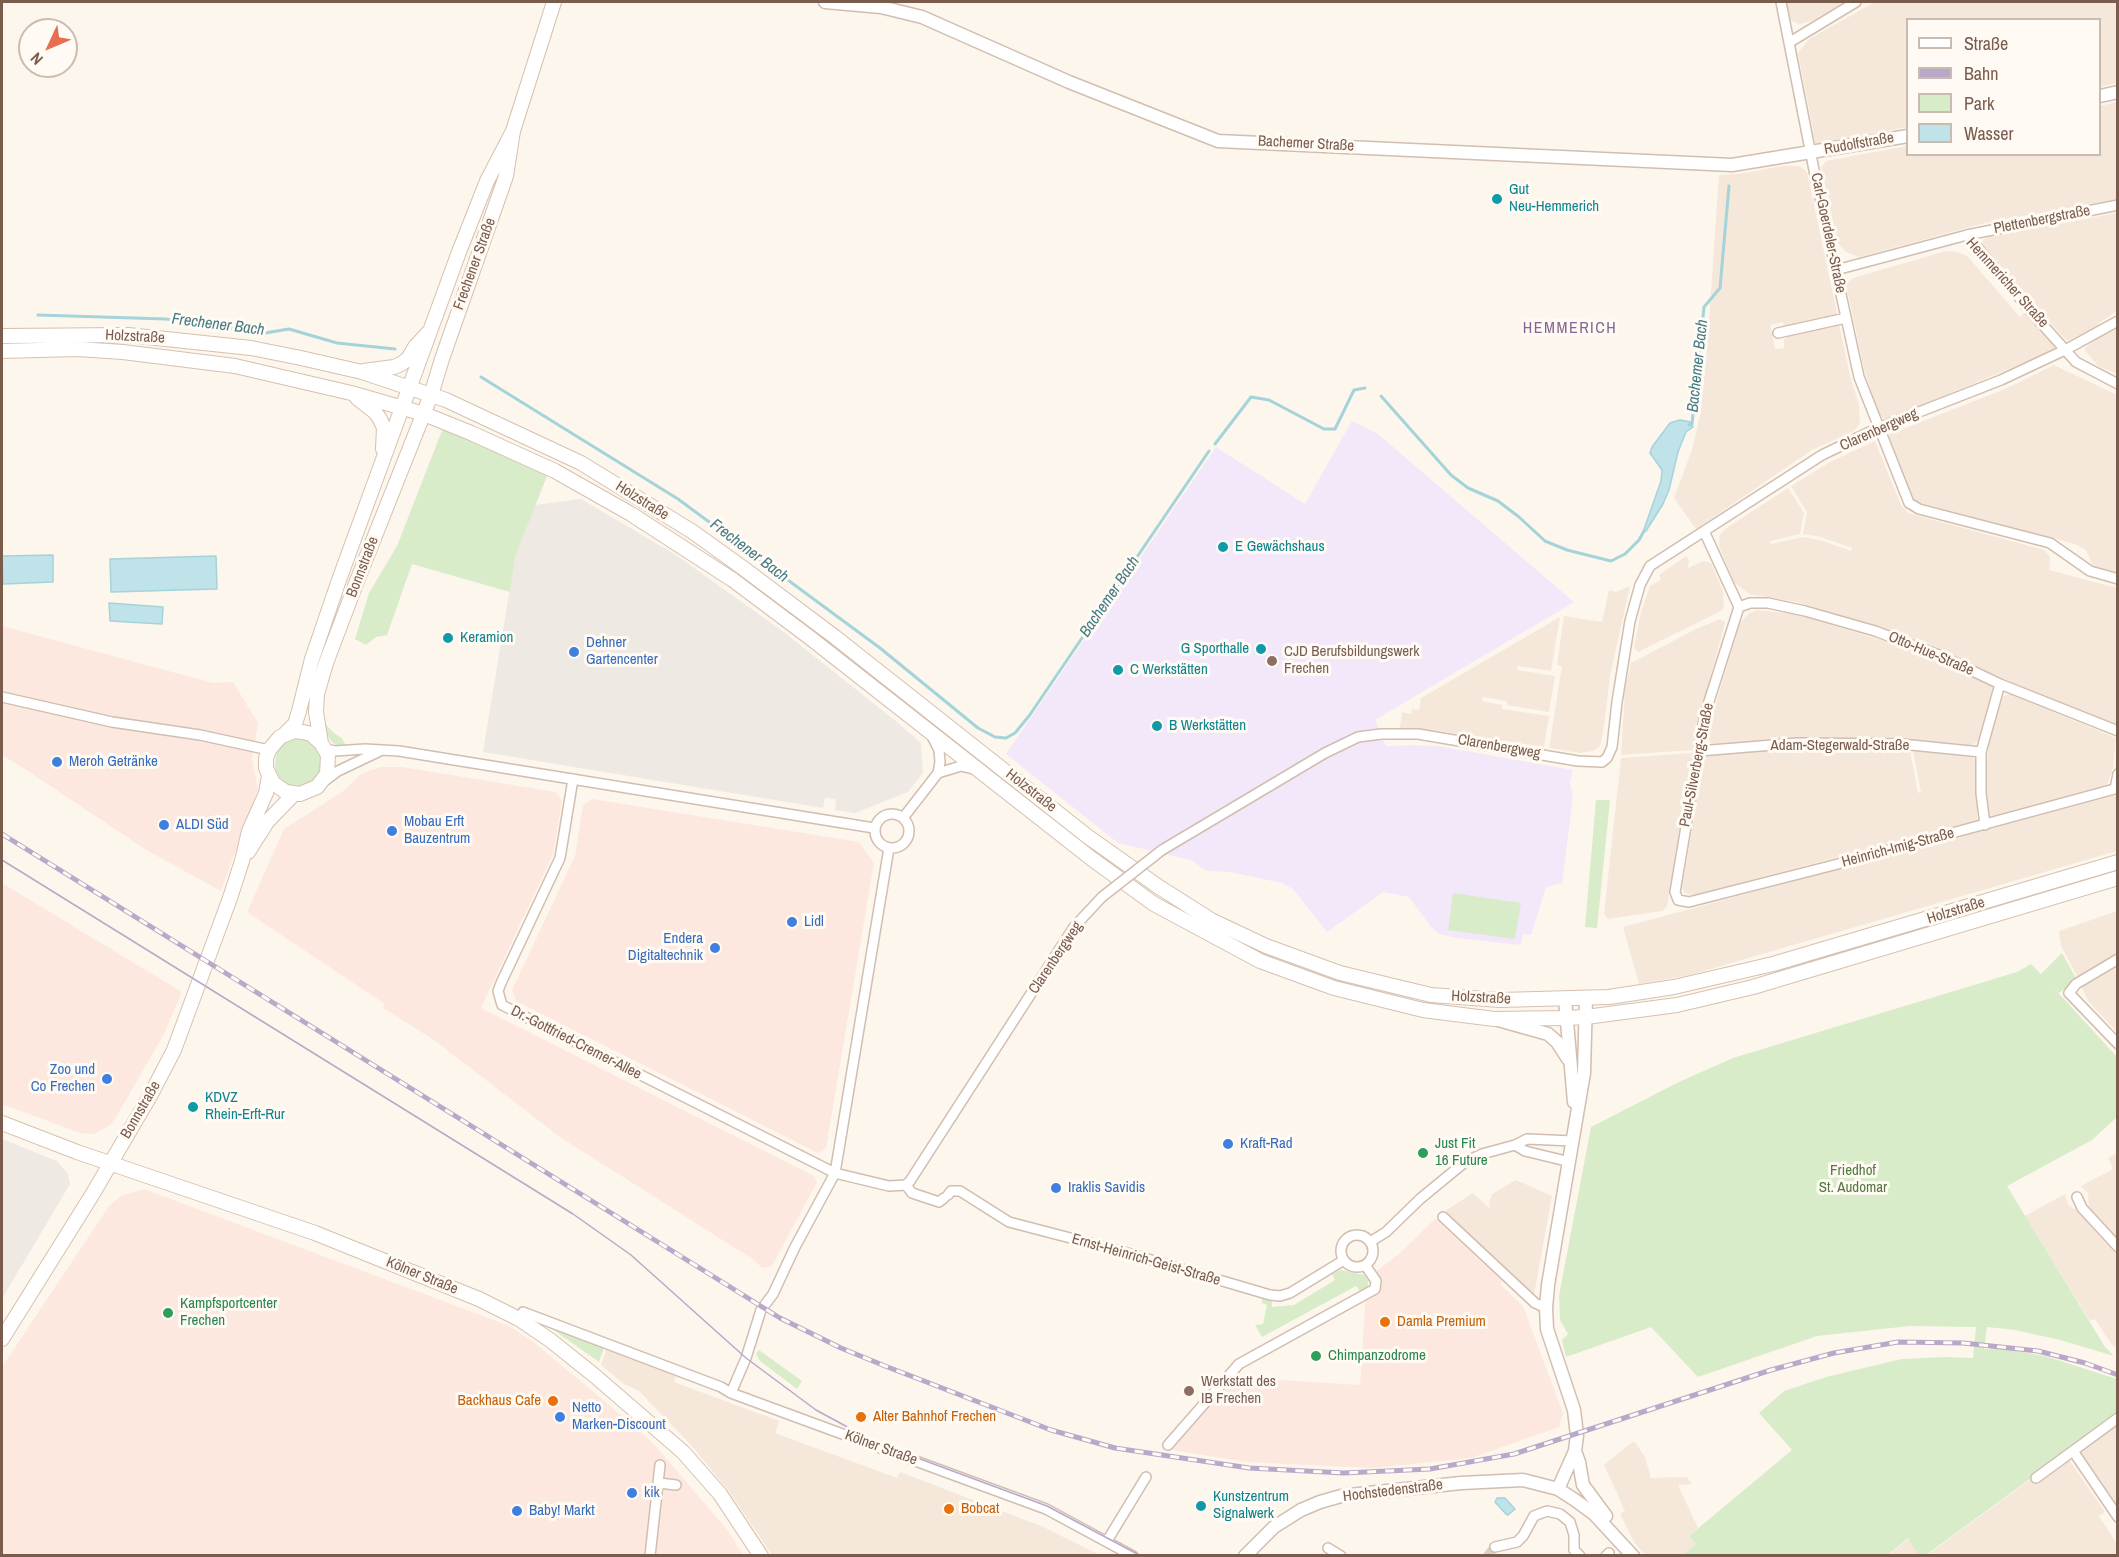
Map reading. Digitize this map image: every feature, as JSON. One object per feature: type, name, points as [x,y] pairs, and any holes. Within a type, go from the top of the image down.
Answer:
[{"type":"main road","name":"Frechener Straße","points":[[431,395],[441,359],[506,176],[513,131],[554,2]]},
{"type":"main road","name":"Frechener Straße","points":[[410,388],[487,180],[513,131]]},
{"type":"main road","points":[[362,372],[401,364],[408,359],[431,329]]},
{"type":"main road","name":"Holzstraße","points":[[2,336],[107,335],[251,348],[362,372],[453,403],[581,464],[693,532],[835,637],[1087,836],[1159,887],[1211,920],[1266,946],[1340,973],[1431,995],[1500,1000],[1586,998],[1674,987],[1773,964],[2118,862]]},
{"type":"main road","name":"Holzstraße","points":[[2,351],[77,350],[186,359],[235,366],[351,393],[424,414],[555,471],[680,545],[733,580],[1092,859],[1154,904],[1260,961],[1334,987],[1412,1007],[1494,1018],[1566,1018],[1677,1005],[1753,987],[2118,878]]},
{"type":"main road","name":"Bonnstraße","points":[[285,734],[295,724],[300,711],[312,659],[410,388]]},
{"type":"main road","points":[[351,393],[375,412],[384,428],[382,464]]},
{"type":"main road","name":"Bonnstraße","points":[[324,746],[316,712],[317,694],[326,663],[431,395]]},
{"type":"main road","points":[[303,732],[311,734],[324,746],[329,764],[327,774],[322,782],[309,792],[294,794],[279,788],[269,776],[266,768],[269,750],[273,742],[285,734],[303,732]]},
{"type":"main road","name":"Bonnstraße","points":[[2,1339],[111,1163],[174,1050],[195,997],[242,861],[249,831],[266,793],[269,776]]},
{"type":"main road","name":"Bonnstraße","points":[[242,861],[267,822],[294,794]]},
{"type":"main road","name":"Kölner Straße","points":[[2,1124],[321,1235],[479,1299],[519,1319],[586,1368],[683,1452],[720,1494],[761,1556]]},
{"type":"street","name":"Bachemer Straße","points":[[825,2],[881,8],[922,17],[1069,82],[1218,141],[1732,165],[1811,152]]},
{"type":"street","name":"Carl-Goerdeler-Straße","points":[[1781,2],[1858,377],[1905,497],[1914,507],[2050,543],[2090,571],[2118,579]]},
{"type":"street","points":[[1790,42],[1856,2]]},
{"type":"street","points":[[2101,96],[2118,92]]},
{"type":"street","name":"Rudolfstraße","points":[[1811,152],[1906,136]]},
{"type":"street","name":"Plettenbergstraße","points":[[1967,235],[2118,205]]},
{"type":"street","name":"Hemmericher Straße","points":[[1836,270],[1967,235],[2076,362],[2118,384]]},
{"type":"street","points":[[1778,333],[1846,318]]},
{"type":"street","name":"Clarenbergweg","points":[[906,1185],[1074,927],[1102,897],[1162,850],[1325,753],[1358,737],[1381,734],[1418,734],[1578,761],[1602,762],[1607,758],[1612,747],[1630,621],[1640,585],[1650,566],[1800,468],[1878,428],[2001,380],[2067,349],[2118,321]]},
{"type":"street","points":[[1704,531],[1738,607]]},
{"type":"street","name":"Otto-Hue-Straße","points":[[1738,607],[1750,603],[1768,603],[1875,631],[1939,655],[2000,684],[2118,731]]},
{"type":"street","name":"Paul-Silverberg-Straße","points":[[1678,900],[1675,892],[1705,714],[1738,607]]},
{"type":"street","points":[[1985,825],[1981,794],[1981,752],[2000,684]]},
{"type":"street","points":[[2,697],[93,718],[200,735],[269,750]]},
{"type":"street","points":[[903,818],[938,772],[939,750],[929,731]]},
{"type":"street","name":"Adam-Stegerwald-Straße","points":[[1699,751],[1797,743],[1901,744],[1981,752]]},
{"type":"street","points":[[324,746],[334,751],[399,751],[874,828]]},
{"type":"street","points":[[322,782],[338,771],[382,750]]},
{"type":"street","points":[[938,772],[961,766],[979,770]]},
{"type":"street","points":[[2116,788],[2118,774]]},
{"type":"street","name":"Dr.-Gottfried-Cremer-Allee","points":[[573,779],[560,858],[501,982],[498,991],[502,1005],[835,1173],[888,1186],[906,1185]]},
{"type":"street","name":"Heinrich-Imig-Straße","points":[[1678,900],[1689,902],[1985,825],[2116,788]]},
{"type":"street","points":[[895,814],[903,818],[908,825],[908,837],[900,846],[889,848],[879,843],[874,834],[874,828],[879,818],[895,814]]},
{"type":"street","points":[[731,1393],[746,1358],[761,1310],[773,1294],[795,1247],[835,1173],[889,848]]},
{"type":"street","points":[[2118,959],[2076,984],[2069,993],[2118,1044]]},
{"type":"street","points":[[1558,1489],[1575,1452],[1577,1435],[1574,1410],[1547,1329],[1546,1308],[1584,1073],[1586,998]]},
{"type":"street","points":[[1564,999],[1576,1115]]},
{"type":"street","name":"Holzstraße","points":[[1494,1018],[1548,1034],[1557,1042],[1569,1062]]},
{"type":"street","points":[[1370,1242],[1386,1232],[1420,1199],[1465,1162],[1527,1139],[1573,1140]]},
{"type":"street","points":[[1515,1145],[1525,1151],[1570,1162]]},
{"type":"street","name":"Ernst-Heinrich-Geist-Straße","points":[[906,1185],[912,1193],[939,1202],[951,1191],[960,1191],[1010,1222],[1135,1255],[1270,1295],[1280,1296],[1290,1293],[1344,1260]]},
{"type":"street","points":[[2077,1197],[2082,1208],[2118,1247]]},
{"type":"street","points":[[1443,1217],[1535,1303],[1546,1308]]},
{"type":"street","points":[[1357,1236],[1370,1242],[1373,1252],[1369,1262],[1365,1265],[1352,1266],[1344,1260],[1342,1248],[1348,1239],[1357,1236]]},
{"type":"street","points":[[1168,1445],[1239,1364],[1376,1289],[1376,1281],[1365,1265]]},
{"type":"street","name":"Kölner Straße","points":[[523,1312],[731,1393],[1046,1509],[1133,1556]]},
{"type":"street","points":[[2036,1478],[2118,1418]]},
{"type":"street","points":[[2073,1451],[2118,1516]]},
{"type":"street","points":[[1575,1452],[1583,1485],[1610,1520],[1629,1551]]},
{"type":"street","points":[[650,1556],[660,1465]]},
{"type":"street","points":[[1107,1541],[1146,1477]]},
{"type":"street","name":"Hochstedenstraße","points":[[1245,1556],[1274,1527],[1301,1510],[1341,1496],[1485,1481],[1523,1480],[1558,1489],[1594,1514],[1629,1551]]},
{"type":"street","points":[[658,1484],[676,1485]]},
{"type":"street","points":[[1495,1547],[1517,1542],[1534,1516],[1547,1511],[1560,1514],[1570,1522],[1574,1535],[1574,1550],[1580,1556]]},
{"type":"street","points":[[1328,1548],[1341,1556]]},
{"type":"shaded area","points":[[1786,2],[1842,2],[1843,4],[1814,20],[1800,24],[1790,19]]},
{"type":"shaded area","points":[[1875,2],[2117,2],[2117,83],[2101,87],[2101,18],[1906,18],[1906,127],[1816,145],[1798,53],[1809,39]]},
{"type":"shaded area","points":[[2117,102],[2117,199],[1985,223],[1859,257],[1846,252],[1838,243],[1821,168],[1826,161],[1906,146],[1906,156],[2101,156],[2101,106]]},
{"type":"shaded area","points":[[1783,166],[1800,166],[1807,172],[1838,318],[1784,330],[1783,322],[1770,325],[1775,349],[1784,348],[1784,340],[1788,336],[1839,324],[1851,380],[1859,404],[1860,424],[1854,431],[1812,450],[1696,529],[1674,498],[1692,450],[1701,411],[1719,175]]},
{"type":"shaded area","points":[[2117,213],[2117,311],[2099,323],[2100,325],[2069,340],[2066,340],[2034,305],[1983,245],[1983,240],[1988,237]]},
{"type":"shaded area","points":[[1946,251],[1958,252],[1967,256],[2020,317],[2024,313],[2052,342],[2056,350],[2034,361],[2033,359],[1890,418],[1883,418],[1878,412],[1864,369],[1846,284],[1853,278]]},
{"type":"shaded area","points":[[2117,329],[2117,374],[2098,366],[2084,349],[2096,339]]},
{"type":"shaded area","points":[[2054,365],[2117,395],[2117,575],[2097,569],[2092,564],[2086,550],[2075,544],[1917,502],[1912,497],[1888,435],[2005,389]]},
{"type":"shaded area","name":"CJD Berufsbildungswerk Frechen","points":[[1352,421],[1378,434],[1574,602],[1375,720],[1386,746],[1438,746],[1573,770],[1570,783],[1573,797],[1562,883],[1546,887],[1531,935],[1523,934],[1521,945],[1439,934],[1431,927],[1409,897],[1383,892],[1327,932],[1293,889],[1282,883],[1230,872],[1207,871],[1191,860],[1118,843],[1006,754],[1216,447],[1305,504]]},
{"type":"shaded area","points":[[1875,441],[1901,505],[1908,513],[2044,550],[2050,557],[2049,570],[2117,588],[2117,725],[2041,695],[1915,639],[1797,602],[1749,594],[1734,582],[1719,546],[1720,534],[1788,488],[1804,513],[1800,534],[1770,541],[1771,544],[1803,537],[1820,540],[1851,551],[1852,548],[1821,537],[1803,534],[1807,512],[1791,486],[1830,462]]},
{"type":"shaded area","points":[[581,499],[676,555],[785,633],[921,743],[923,773],[908,792],[855,813],[835,810],[836,799],[825,798],[823,808],[483,752],[515,557],[535,505]]},
{"type":"shaded area","points":[[1686,556],[1689,560],[1688,568],[1704,561],[1711,563],[1723,591],[1724,608],[1638,652],[1634,648],[1641,612],[1650,586],[1661,580],[1659,575]]},
{"type":"shaded area","points":[[1630,586],[1610,676],[1600,746],[1593,751],[1580,753],[1549,748],[1562,666],[1557,665],[1564,616],[1602,622],[1609,590],[1616,592]]},
{"type":"shaded area","points":[[1757,610],[1795,614],[1910,649],[1990,685],[1994,693],[1979,741],[1968,747],[1906,741],[1841,739],[1711,744],[1707,735],[1738,629],[1748,614]]},
{"type":"shaded area","points":[[1560,617],[1551,671],[1518,666],[1517,670],[1555,676],[1549,712],[1507,705],[1507,701],[1483,697],[1482,701],[1502,705],[1502,709],[1549,716],[1544,747],[1439,731],[1400,728],[1402,712],[1411,714],[1412,709],[1419,710],[1421,698]]},
{"type":"shaded area","points":[[1720,619],[1725,622],[1724,627],[1697,726],[1693,750],[1621,755],[1625,689],[1631,663]]},
{"type":"shaded area","points":[[2,626],[213,683],[233,682],[258,723],[252,759],[258,789],[221,891],[148,851],[2,755]]},
{"type":"shaded area","points":[[2010,694],[2116,738],[2113,768],[2108,783],[1991,816],[1987,810],[1985,792],[1989,738],[2003,696]]},
{"type":"shaded area","points":[[1778,750],[1910,751],[1918,793],[1921,792],[1913,751],[1971,757],[1976,760],[1977,764],[1977,820],[1694,895],[1685,893],[1682,887],[1705,757]]},
{"type":"shaded area","points":[[1692,753],[1667,907],[1662,911],[1608,919],[1604,914],[1621,758]]},
{"type":"shaded area","points":[[380,767],[402,767],[556,792],[562,801],[553,854],[481,1008],[814,1176],[817,1182],[772,1266],[762,1268],[754,1260],[560,1137],[434,1040],[383,1008],[385,1004],[247,912],[284,829],[342,792],[361,774]]},
{"type":"shaded area","points":[[2117,795],[2117,851],[1690,975],[1639,984],[1623,927]]},
{"type":"shaded area","points":[[592,799],[859,842],[874,863],[826,1148],[818,1153],[516,1001],[512,990],[575,856],[583,805]]},
{"type":"shaded area","points":[[2,883],[182,992],[164,1034],[112,1124],[94,1134],[80,1133],[2,1104]]},
{"type":"shaded area","points":[[2117,911],[2117,956],[2077,976],[2061,946],[2059,931]]},
{"type":"shaded area","points":[[2117,966],[2117,1032],[2089,1002],[2082,988],[2084,984]]},
{"type":"shaded area","points":[[2,1139],[57,1161],[68,1174],[70,1184],[2,1299]]},
{"type":"shaded area","points":[[2117,1153],[2117,1241],[2089,1209],[2088,1193],[2081,1186],[2113,1169],[2108,1158]]},
{"type":"shaded area","points":[[1516,1180],[1552,1196],[1534,1295],[1445,1211],[1473,1193],[1490,1209],[1489,1202],[1492,1194]]},
{"type":"shaded area","points":[[144,1189],[507,1325],[532,1341],[654,1444],[728,1531],[743,1555],[2,1556],[2,1367],[109,1206],[121,1196]]},
{"type":"shaded area","points":[[2065,1194],[2068,1205],[2076,1210],[2117,1255],[2117,1348],[2112,1345],[2095,1319],[2090,1321],[2025,1216]]},
{"type":"shaded area","points":[[1435,1219],[1502,1281],[1500,1284],[1523,1306],[1563,1413],[1559,1427],[1471,1458],[1372,1468],[1246,1462],[1172,1450],[1233,1377],[1360,1385],[1365,1304],[1377,1271],[1400,1253]]},
{"type":"shaded area","points":[[607,1347],[677,1373],[674,1382],[779,1421],[775,1433],[897,1478],[900,1472],[1041,1526],[1100,1555],[772,1555],[728,1490],[691,1445],[639,1391],[624,1384],[601,1365]]},
{"type":"shaded area","points":[[2117,1421],[2117,1505],[2079,1449]]},
{"type":"shaded area","points":[[1634,1441],[1645,1457],[1651,1478],[1687,1477],[1692,1484],[1678,1485],[1698,1528],[1689,1536],[1696,1544],[1683,1555],[1645,1555],[1634,1542],[1620,1514],[1625,1511],[1604,1465]]},
{"type":"shaded area","points":[[2065,1454],[2105,1512],[2099,1516],[2117,1544],[2117,1553],[2114,1555],[1926,1556]]},
{"type":"shaded area","points":[[1909,1538],[1918,1555],[1888,1556]]},
{"type":"green space","points":[[443,428],[547,476],[515,557],[510,592],[412,564],[387,635],[376,637],[366,645],[355,639],[369,593],[397,546]]},
{"type":"green space","points":[[322,716],[327,726],[342,738],[344,748],[332,742],[324,730]]},
{"type":"green space","points":[[294,739],[304,739],[316,746],[323,758],[323,768],[316,780],[304,787],[294,787],[279,776],[275,768],[275,758],[286,743]]},
{"type":"green space","points":[[1596,800],[1610,800],[1597,928],[1585,927]]},
{"type":"green space","points":[[1453,893],[1521,903],[1515,939],[1448,930]]},
{"type":"green space","name":"Friedhof St. Audomar","points":[[2062,953],[2077,980],[2059,993],[2053,987],[2117,1057],[2117,1117],[2092,1140],[2007,1186],[2105,1347],[2114,1356],[2060,1340],[2015,1330],[1987,1327],[1984,1349],[2005,1349],[2045,1356],[2117,1379],[2117,1415],[1926,1555],[1918,1555],[1908,1538],[1888,1555],[1683,1555],[1696,1544],[1689,1536],[1792,1450],[1759,1413],[1784,1391],[1826,1377],[1902,1359],[1973,1358],[1976,1327],[1910,1326],[1817,1336],[1698,1377],[1651,1327],[1566,1357],[1562,1340],[1568,1334],[1560,1320],[1559,1296],[1591,1127],[1679,1082],[1733,1058],[2017,972],[2031,964],[2041,974]]},
{"type":"green space","points":[[1341,1270],[1364,1275],[1368,1281],[1368,1287],[1361,1293],[1356,1286],[1262,1337],[1255,1325],[1263,1324],[1267,1305],[1262,1303],[1262,1299],[1272,1301],[1272,1307],[1294,1305],[1335,1280],[1332,1274]]},
{"type":"green space","points":[[552,1329],[604,1348],[599,1362],[572,1343]]},
{"type":"green space","points":[[759,1350],[802,1381],[797,1389],[760,1361],[756,1354]]},
{"type":"water","points":[[1680,420],[1691,422],[1693,427],[1686,432],[1678,452],[1669,490],[1663,504],[1646,531],[1643,532],[1661,481],[1662,470],[1650,453],[1670,423]]},
{"type":"water","points":[[53,555],[53,582],[3,584],[2,556]]},
{"type":"water","points":[[216,556],[217,589],[111,592],[110,559]]},
{"type":"water","points":[[109,603],[163,607],[162,624],[110,621]]},
{"type":"water","points":[[1497,1498],[1505,1498],[1515,1509],[1508,1515],[1506,1514],[1495,1502]]},
{"type":"waterway","name":"Bachemer Bach","points":[[1689,425],[1692,424],[1704,307],[1720,288],[1729,186]]},
{"type":"waterway","name":"Frechener Bach","points":[[38,315],[166,319],[265,333],[289,329],[337,343],[395,349]]},
{"type":"waterway","name":"Frechener Bach","points":[[481,377],[678,499],[880,648],[978,728],[995,737],[1006,738],[1015,733],[1029,716],[1209,451]]},
{"type":"waterway","name":"Bachemer Bach","points":[[1215,444],[1251,397],[1269,400],[1324,429],[1335,429],[1354,390],[1365,388]]},
{"type":"waterway","name":"Bachemer Bach","points":[[1381,396],[1451,475],[1468,488],[1498,501],[1545,541],[1567,550],[1611,561],[1625,554],[1639,540],[1644,531]]},
{"type":"tunnel","points":[[1487,1556],[1495,1547]]},
{"type":"tram line","points":[[2,860],[573,1214],[631,1255],[746,1358],[816,1410],[877,1443],[1047,1506],[1141,1556]]},
{"type":"railway","points":[[2,834],[780,1318],[841,1348],[885,1366],[1051,1430],[1115,1448],[1249,1468],[1344,1473],[1430,1469],[1514,1454],[1771,1370],[1834,1353],[1898,1342],[1963,1343],[2038,1351],[2085,1363],[2118,1375]]},
{"type":"place","name":"Gut Neu-Hemmerich","points":[[1497,199]]},
{"type":"place","name":"E Gewächshaus","points":[[1223,547]]},
{"type":"place","name":"Keramion","points":[[448,638]]},
{"type":"place","name":"G Sporthalle","points":[[1261,649]]},
{"type":"place","name":"Dehner Gartencenter","points":[[574,652]]},
{"type":"place","name":"CJD Berufsbildungswerk Frechen","points":[[1272,661]]},
{"type":"place","name":"C Werkstätten","points":[[1118,670]]},
{"type":"place","name":"B Werkstätten","points":[[1157,726]]},
{"type":"place","name":"Meroh Getränke","points":[[57,762]]},
{"type":"place","name":"ALDI Süd","points":[[164,825]]},
{"type":"place","name":"Mobau Erft Bauzentrum","points":[[392,831]]},
{"type":"place","name":"Lidl","points":[[792,922]]},
{"type":"place","name":"Endera Digitaltechnik","points":[[715,948]]},
{"type":"place","name":"Zoo und Co Frechen","points":[[107,1079]]},
{"type":"place","name":"KDVZ Rhein-Erft-Rur","points":[[193,1107]]},
{"type":"place","name":"Kraft-Rad","points":[[1228,1144]]},
{"type":"place","name":"Just Fit 16 Future","points":[[1423,1153]]},
{"type":"place","name":"Iraklis Savidis","points":[[1056,1188]]},
{"type":"place","name":"Kampfsportcenter Frechen","points":[[168,1313]]},
{"type":"place","name":"Damla Premium","points":[[1385,1322]]},
{"type":"place","name":"Chimpanzodrome","points":[[1316,1356]]},
{"type":"place","name":"Werkstatt des IB Frechen","points":[[1189,1391]]},
{"type":"place","name":"Backhaus Cafe","points":[[553,1401]]},
{"type":"place","name":"Netto Marken-Discount","points":[[560,1417]]},
{"type":"place","name":"Alter Bahnhof Frechen","points":[[861,1417]]},
{"type":"place","name":"kik","points":[[632,1493]]},
{"type":"place","name":"Kunstzentrum Signalwerk","points":[[1201,1506]]},
{"type":"place","name":"Bobcat","points":[[949,1509]]},
{"type":"place","name":"Baby! Markt","points":[[517,1511]]},
{"type":"district","name":"HEMMERICH","points":[[1570,329]]}]
